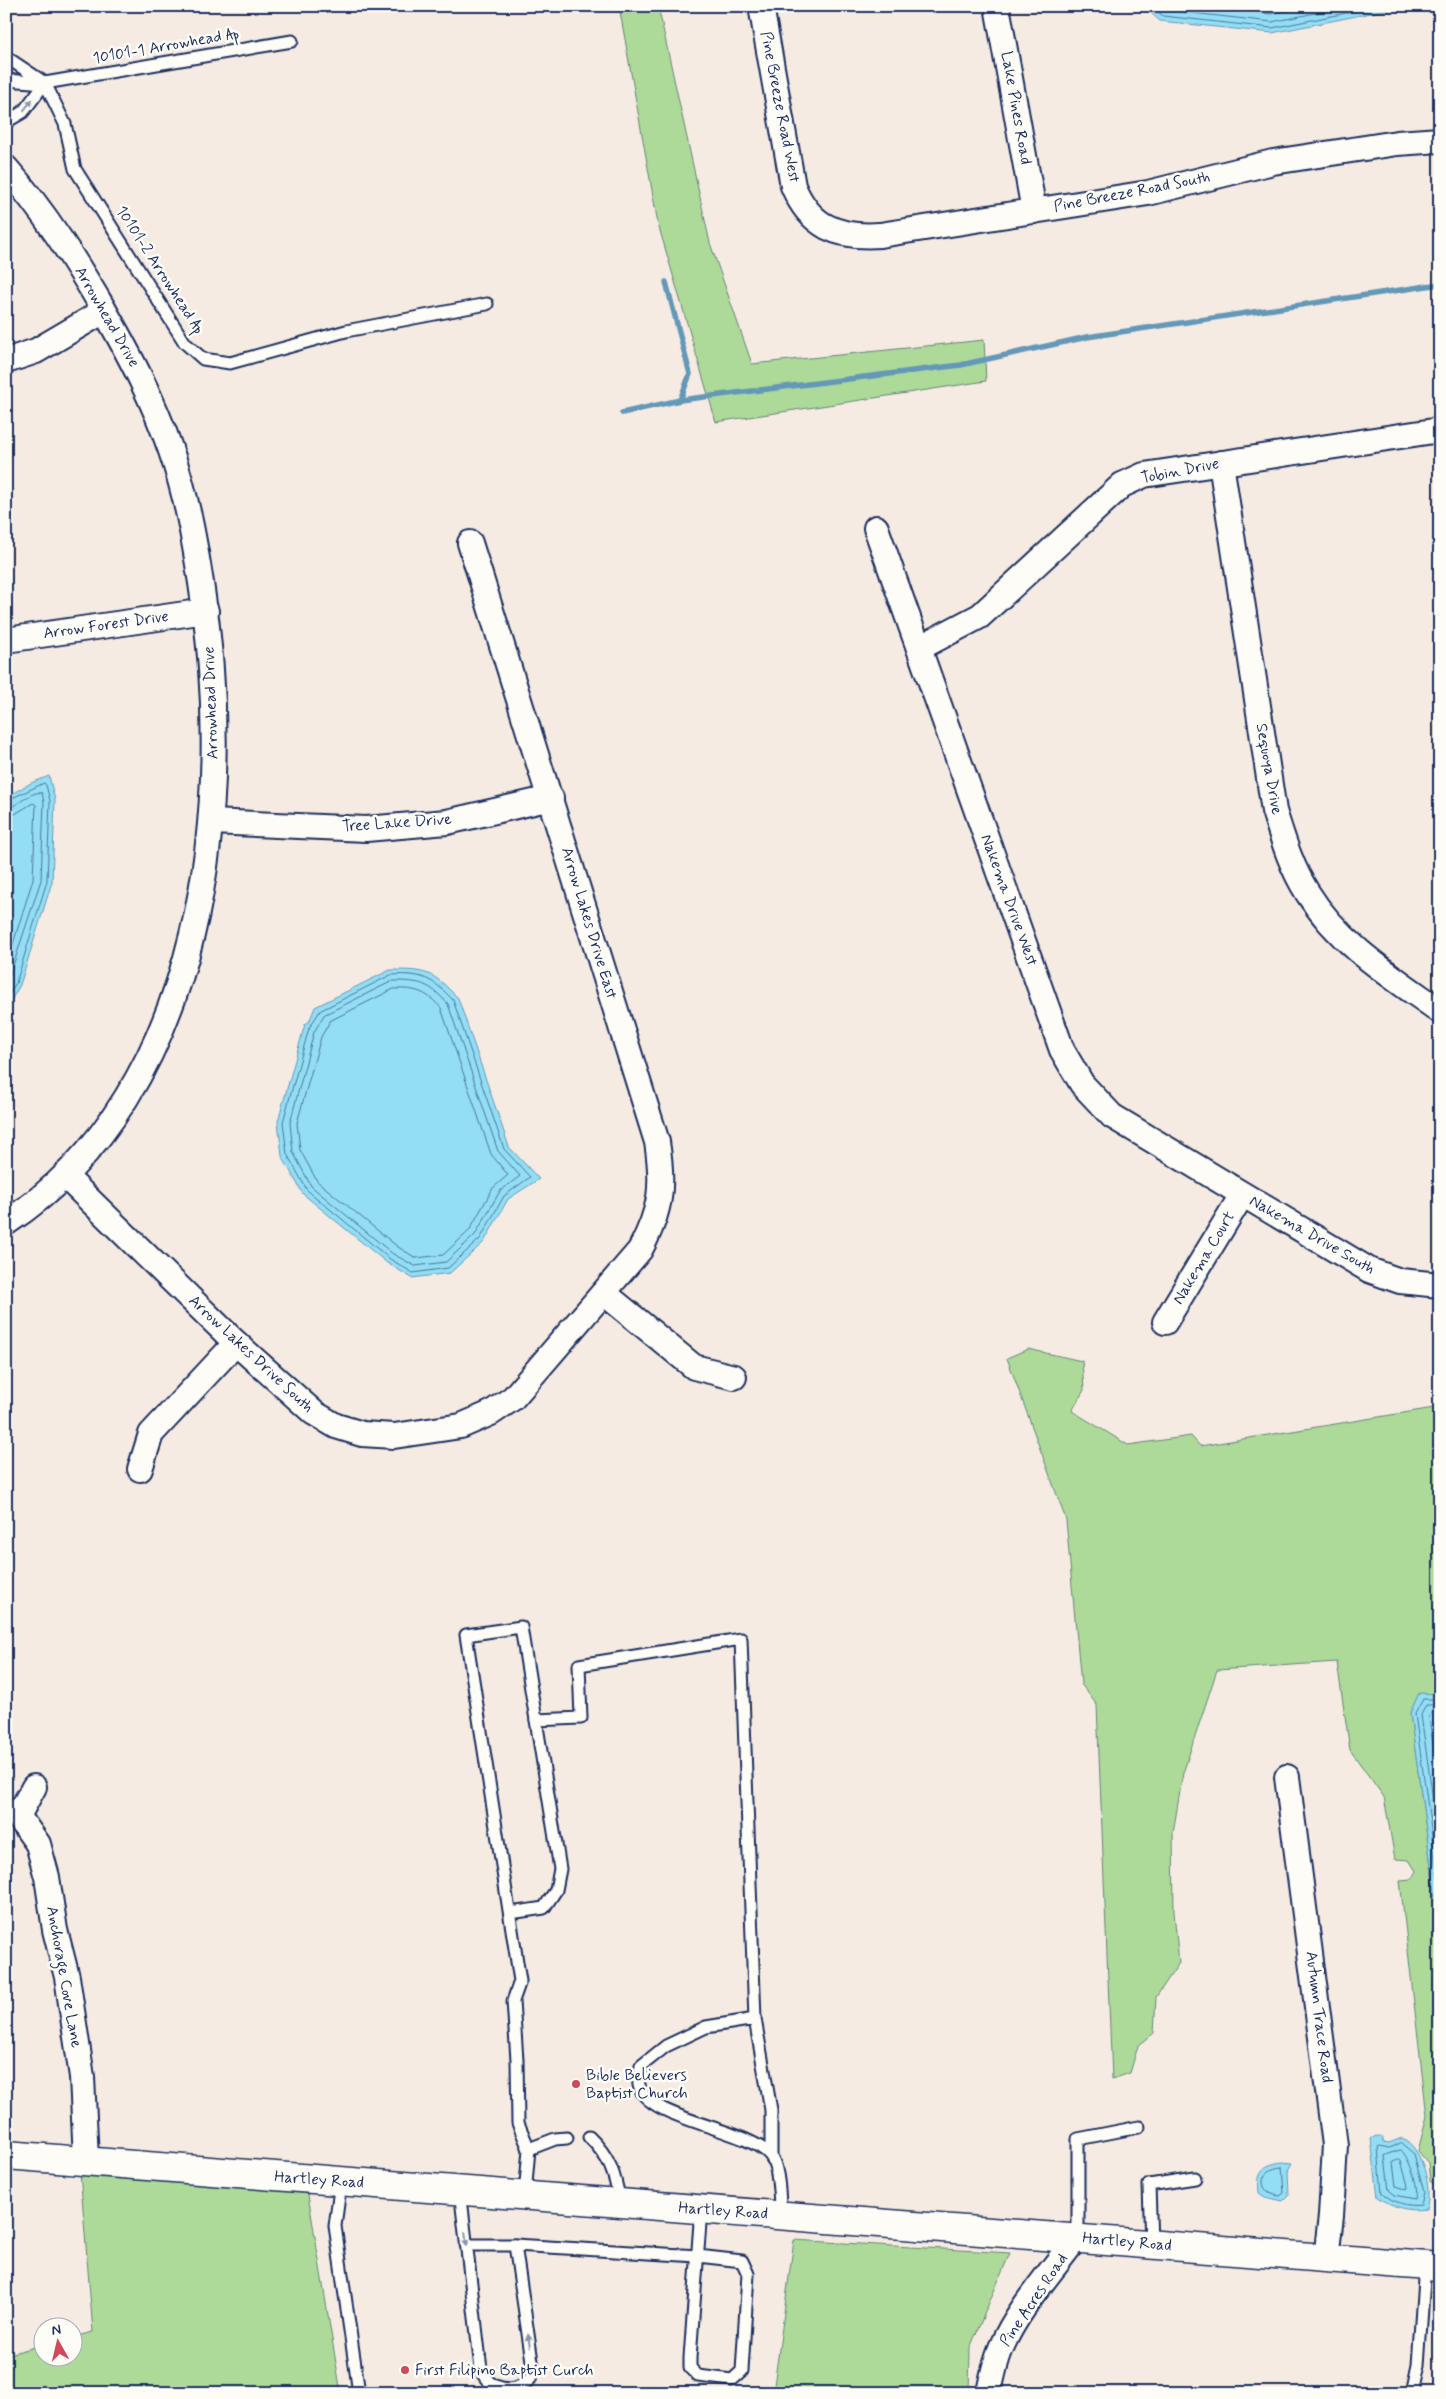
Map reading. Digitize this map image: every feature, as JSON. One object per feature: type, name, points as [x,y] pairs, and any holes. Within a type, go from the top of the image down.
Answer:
[{"type":"street","name":"Pine Breeze Road West","points":[[761,6],[793,186],[800,201],[810,215],[826,227]]},
{"type":"street","name":"Lake Pines Road","points":[[997,6],[1034,211]]},
{"type":"street","name":"Pine Breeze Road South","points":[[826,227],[844,234],[871,235],[1148,193],[1273,162],[1397,143],[1440,140]]},
{"type":"street","name":"Arrowhead Drive","points":[[6,168],[48,219],[74,258],[137,368],[171,452],[192,526],[206,611],[216,726],[211,822],[195,920],[172,1005],[136,1082],[106,1128],[65,1176],[6,1223]]},
{"type":"street","points":[[6,361],[36,351],[104,311]]},
{"type":"street","name":"Tobin Drive","points":[[919,648],[980,616],[1122,485],[1144,474],[1440,430]]},
{"type":"street","name":"Sequoya Drive","points":[[1221,463],[1274,811],[1288,854],[1306,892],[1335,930],[1364,957],[1440,1011]]},
{"type":"street","name":"Nakema Drive West","points":[[876,528],[1062,1050],[1082,1084],[1112,1116],[1242,1195]]},
{"type":"street","name":"Arrow Lakes Drive East","points":[[470,543],[657,1142],[661,1166],[661,1195],[654,1224],[640,1250],[604,1293]]},
{"type":"street","name":"Arrow Forest Drive","points":[[6,640],[206,611]]},
{"type":"street","name":"Tree Lake Drive","points":[[211,822],[366,829],[447,822],[551,798]]},
{"type":"street","name":"Arrow Lakes Drive South","points":[[65,1176],[236,1343],[314,1413],[336,1426],[362,1434],[394,1436],[461,1426],[490,1413],[512,1398],[604,1293]]},
{"type":"street","name":"Nakema Drive South","points":[[1242,1195],[1369,1270],[1400,1281],[1440,1285]]},
{"type":"street","name":"Nakema Court","points":[[1165,1322],[1242,1195]]},
{"type":"street","points":[[604,1293],[694,1367],[734,1377]]},
{"type":"street","points":[[140,1469],[151,1434],[236,1343]]},
{"type":"street","name":"Autumn Trace Road","points":[[1287,1777],[1335,2145],[1331,2216],[1326,2258]]},
{"type":"street","points":[[12,1813],[34,1787]]},
{"type":"street","name":"Anchorage Cove Lane","points":[[12,1813],[38,1844],[47,1878],[55,1930],[67,1977],[82,2077],[86,2159]]},
{"type":"street","name":"Hartley Road","points":[[6,2155],[86,2159],[341,2181],[1432,2266]]},
{"type":"street","name":"Pine Acres Road","points":[[990,2393],[994,2369],[1002,2346],[1018,2317],[1076,2238]]},
{"type":"lane","name":"10101-1 Arrowhead Ap","points":[[6,80],[45,83],[292,41]]},
{"type":"lane","points":[[6,57],[45,83],[23,112],[6,122]]},
{"type":"lane","name":"10101-2 Arrowhead Ap","points":[[45,83],[64,124],[75,169],[186,343],[203,359],[230,363],[346,331],[487,304]]},
{"type":"lane","points":[[510,1913],[544,1908],[556,1890],[560,1869],[521,1627],[466,1635],[520,1981],[513,2000],[517,2060],[518,2123],[529,2149],[525,2195]]},
{"type":"lane","points":[[536,1720],[581,1718],[579,1665],[741,1639],[755,2019],[771,2110],[771,2156],[778,2184],[780,2215]]},
{"type":"lane","points":[[755,2019],[706,2027],[666,2046],[641,2066],[639,2086],[650,2103],[753,2144],[771,2156]]},
{"type":"lane","points":[[1076,2238],[1078,2223],[1078,2139],[1139,2127]]},
{"type":"lane","points":[[589,2137],[605,2152],[616,2178],[620,2203]]},
{"type":"lane","points":[[529,2149],[555,2139],[567,2138]]},
{"type":"lane","points":[[1151,2244],[1148,2185],[1194,2178]]},
{"type":"lane","points":[[341,2181],[335,2226],[359,2393]]},
{"type":"lane","points":[[460,2190],[481,2369],[492,2385],[510,2389],[526,2383],[530,2379],[533,2368],[515,2245]]},
{"type":"lane","points":[[466,2245],[515,2245],[698,2256],[737,2260],[747,2268],[742,2371],[732,2380],[698,2376],[690,2368],[698,2256],[701,2209]]},
{"type":"lane","points":[[1412,2393],[1418,2366],[1432,2266]]},
{"type":"green space","points":[[619,6],[658,6],[710,243],[752,364],[984,340],[986,381],[716,422],[658,224]]},
{"type":"green space","points":[[1028,1349],[1082,1361],[1084,1390],[1072,1411],[1128,1445],[1191,1436],[1200,1446],[1440,1407],[1440,1694],[1419,1694],[1410,1713],[1440,1931],[1440,2222],[1437,2190],[1430,2181],[1428,2163],[1418,2151],[1427,2116],[1400,1881],[1411,1880],[1416,1871],[1409,1860],[1395,1859],[1384,1797],[1350,1750],[1337,1662],[1217,1670],[1183,1773],[1173,1833],[1174,1912],[1179,1963],[1156,1997],[1154,2033],[1138,2046],[1130,2073],[1112,2079],[1097,1705],[1081,1684],[1066,1520],[1007,1358]]},
{"type":"green space","points":[[80,2172],[307,2189],[341,2393],[6,2393],[6,2355],[32,2348],[32,2366],[82,2366],[82,2335],[93,2332]]},
{"type":"green space","points":[[794,2240],[1010,2253],[970,2348],[969,2393],[773,2393]]},
{"type":"water","points":[[1143,6],[1406,6],[1272,33],[1160,21]]},
{"type":"water","points":[[49,776],[55,800],[52,882],[20,985],[6,1009],[6,797],[31,783]]},
{"type":"water","points":[[390,970],[428,974],[442,982],[458,998],[509,1147],[539,1179],[508,1199],[484,1242],[450,1273],[412,1278],[387,1263],[303,1194],[282,1156],[278,1121],[305,1024],[309,1022],[315,1007]]},
{"type":"water","points":[[1419,1693],[1440,1694],[1440,1931],[1410,1713]]},
{"type":"water","points":[[1376,2136],[1382,2137],[1384,2142],[1389,2143],[1402,2138],[1415,2150],[1427,2180],[1428,2200],[1426,2209],[1413,2210],[1401,2208],[1389,2204],[1378,2197],[1371,2139]]},
{"type":"water","points":[[1282,2162],[1293,2163],[1288,2172],[1289,2195],[1283,2201],[1265,2197],[1259,2193],[1259,2180],[1262,2171],[1269,2165]]},
{"type":"waterway","points":[[666,282],[690,374],[680,400]]},
{"type":"waterway","points":[[622,413],[680,400],[961,365],[1087,337],[1440,284]]},
{"type":"place","name":"Bible Believers Baptist Church","points":[[576,2084]]},
{"type":"place","name":"First Filipino Baptist Curch","points":[[405,2370]]}]
